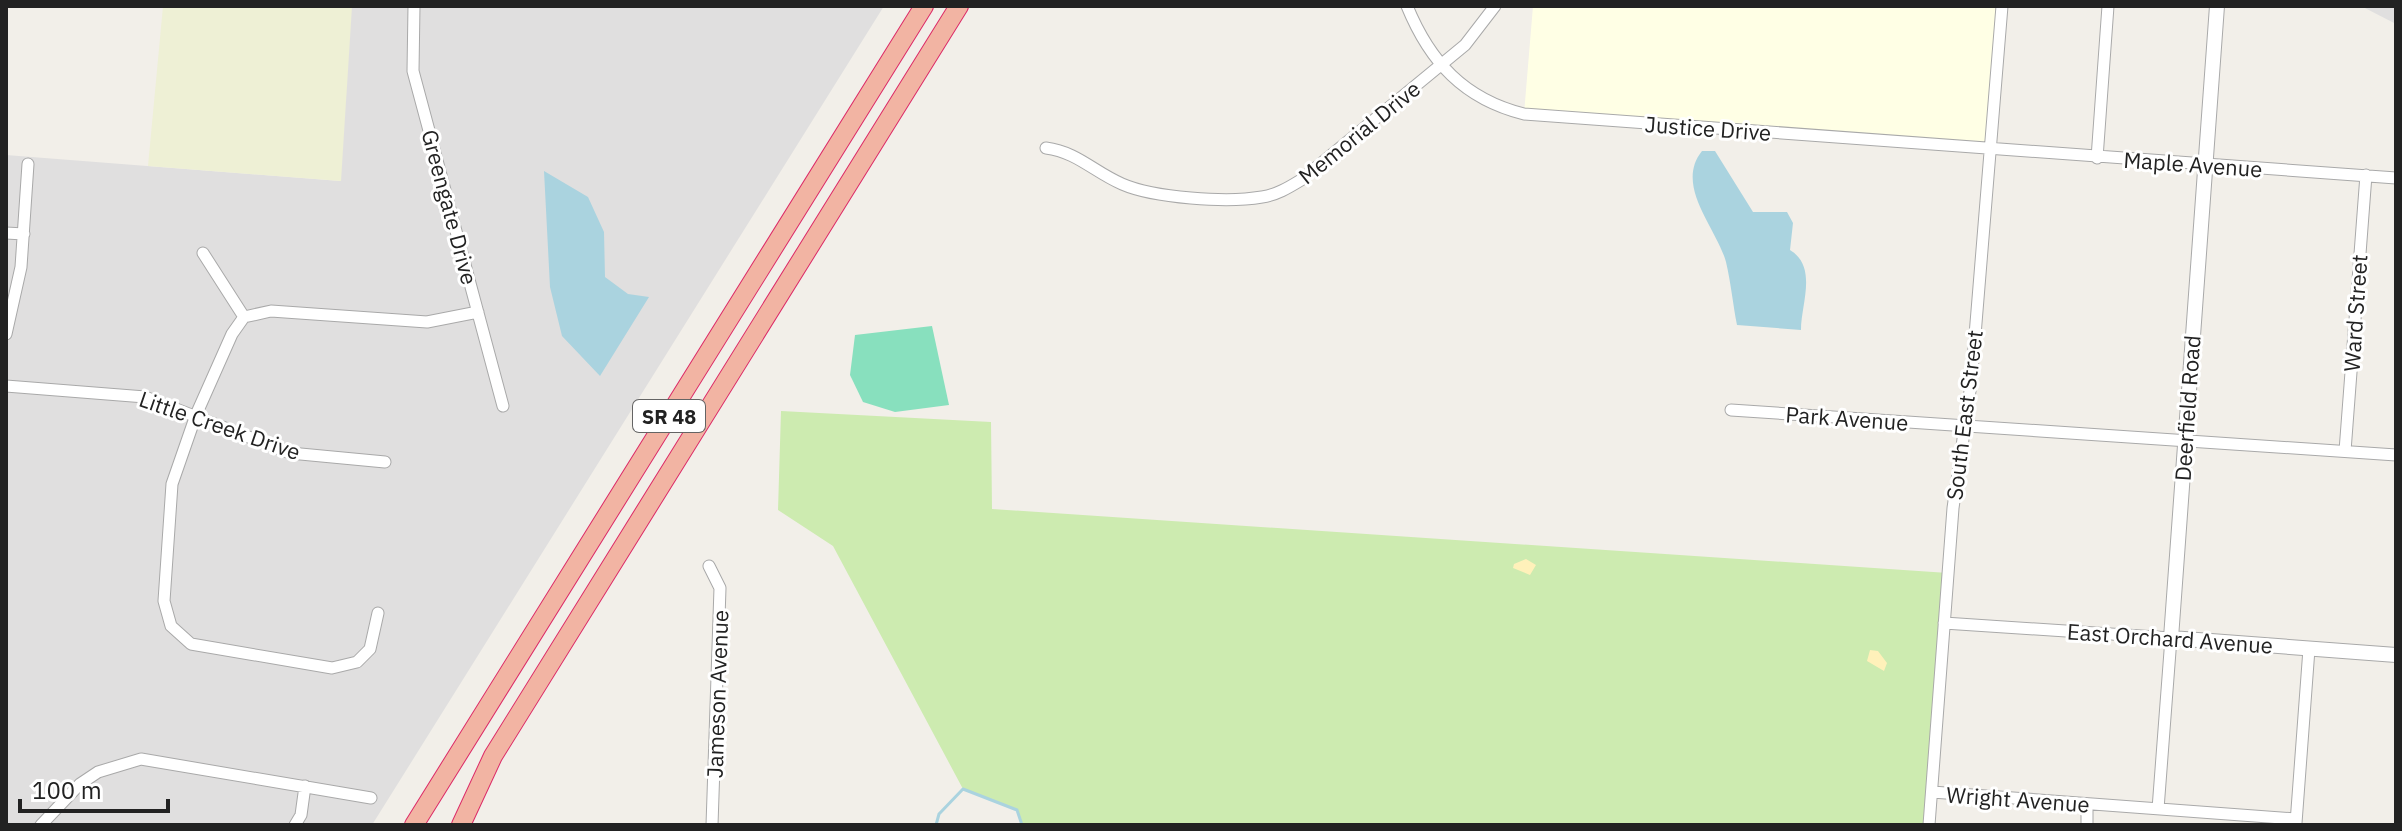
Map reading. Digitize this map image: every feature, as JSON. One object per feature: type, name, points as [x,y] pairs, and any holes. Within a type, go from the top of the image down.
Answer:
[{"type":"highway","name":"SR 48","points":[[414,825],[924,6]]},
{"type":"highway","name":"SR 48","points":[[461,825],[493,756],[959,6]]},
{"type":"highway","points":[[450,825],[493,756]]},
{"type":"street","name":"Greengate Drive","points":[[414,6],[413,71],[503,406]]},
{"type":"street","name":"Justice Drive","points":[[1407,6],[1440,65],[1474,95],[1524,114],[1990,149]]},
{"type":"street","points":[[1440,65],[1465,45],[1495,6]]},
{"type":"street","name":"South East Street","points":[[1929,825],[1944,623],[1963,426],[1971,384],[2002,6]]},
{"type":"street","points":[[2097,158],[2108,6]]},
{"type":"street","name":"Deerfield Road","points":[[2158,809],[2217,6]]},
{"type":"street","name":"Memorial Drive","points":[[1046,148],[1082,158],[1133,188],[1207,197],[1259,198],[1301,180],[1440,65]]},
{"type":"street","name":"Maple Avenue","points":[[1990,149],[2396,178]]},
{"type":"street","points":[[6,334],[19,289],[28,164]]},
{"type":"street","name":"Ward Street","points":[[2345,451],[2366,175]]},
{"type":"street","points":[[6,233],[24,234]]},
{"type":"street","points":[[203,253],[244,317]]},
{"type":"street","points":[[378,613],[370,649],[357,662],[332,668],[191,644],[171,626],[164,601],[172,484],[196,415],[232,334],[244,317],[271,311],[427,322],[478,312]]},
{"type":"street","name":"Little Creek Drive","points":[[6,386],[136,395],[196,415],[290,453],[385,462]]},
{"type":"street","name":"Park Avenue","points":[[1731,410],[2396,455]]},
{"type":"street","name":"Jameson Avenue","points":[[709,566],[720,588],[712,825]]},
{"type":"street","name":"East Orchard Avenue","points":[[1944,623],[2396,655]]},
{"type":"street","points":[[2296,822],[2309,649]]},
{"type":"street","points":[[41,825],[80,784],[98,772],[141,759],[371,798]]},
{"type":"street","points":[[295,825],[301,815],[305,786]]},
{"type":"street","name":"Wright Avenue","points":[[1932,792],[2296,822]]},
{"type":"street","points":[[2087,804],[2087,825]]},
{"type":"shaded area","points":[[163,6],[352,6],[341,181],[148,166]]},
{"type":"shaded area","points":[[350,6],[884,6],[372,825],[6,825],[6,155],[340,181]]},
{"type":"shaded area","points":[[1533,6],[2002,6],[1990,149],[1524,114]]},
{"type":"shaded area","points":[[2361,6],[2396,6],[2396,24]]},
{"type":"green space","points":[[932,326],[949,405],[895,412],[863,402],[850,375],[855,335]]},
{"type":"green space","points":[[781,411],[991,422],[992,509],[1948,573],[1929,825],[1022,825],[1017,810],[963,789],[833,546],[778,510]]},
{"type":"sand","points":[[1526,559],[1536,565],[1530,575],[1513,568],[1514,564]]},
{"type":"sand","points":[[1870,650],[1878,651],[1887,663],[1884,671],[1867,661]]},
{"type":"water","points":[[1702,151],[1715,151],[1753,212],[1787,212],[1793,223],[1790,250],[1799,257],[1806,276],[1801,330],[1737,325],[1726,262],[1695,193],[1695,164]]},
{"type":"water","points":[[544,171],[588,197],[604,232],[605,277],[628,294],[649,297],[600,376],[562,336],[550,287]]},
{"type":"waterway","points":[[936,825],[939,814],[963,789],[1017,810],[1022,825]]}]
